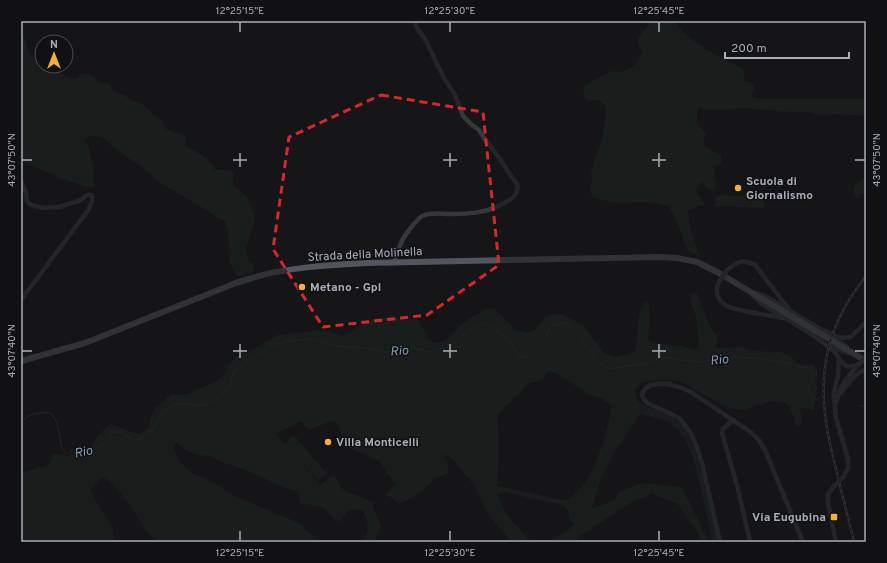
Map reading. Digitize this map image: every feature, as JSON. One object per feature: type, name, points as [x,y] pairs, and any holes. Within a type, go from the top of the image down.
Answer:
[{"type":"main road","name":"Strada della Molinella","points":[[21,361],[85,343],[253,277],[286,270],[343,264],[660,257],[677,258],[697,262],[719,273],[854,354],[863,362]]},
{"type":"street","points":[[394,263],[398,246],[405,234],[420,217],[432,213],[468,213],[487,211],[501,206],[511,200],[517,192],[518,186],[479,130],[463,116],[455,95],[444,78],[415,21]]},
{"type":"street","points":[[21,181],[26,192],[27,201],[31,205],[44,208],[79,201],[88,195],[92,196],[89,210],[21,300]]},
{"type":"street","points":[[791,311],[755,265],[748,262],[740,261],[726,270],[717,288],[717,295],[727,306],[787,319],[813,335],[834,351],[843,364],[847,366],[854,366],[863,362]]},
{"type":"street","name":"Strada della Molinella","points":[[748,290],[765,296],[791,311],[842,343],[854,354]]},
{"type":"street","name":"Strada della Molinella","points":[[748,290],[762,304],[787,319]]},
{"type":"street","points":[[817,327],[837,337],[847,338],[851,337],[866,322]]},
{"type":"street","name":"Strada della Molinella","points":[[813,335],[837,349],[854,354]]},
{"type":"street","points":[[836,542],[828,503],[828,494],[844,476],[848,468],[848,459],[836,418],[835,407],[834,392],[838,375],[839,358]]},
{"type":"street","points":[[835,407],[841,387],[846,378],[866,358]]},
{"type":"street","points":[[838,396],[858,373],[866,370]]},
{"type":"street","points":[[720,542],[702,463],[696,445],[690,432],[679,418],[647,403],[643,398],[642,394],[646,388],[651,385],[669,384],[691,392],[752,433],[759,440],[765,450],[803,542]]},
{"type":"street","points":[[733,420],[723,429],[722,433],[738,489],[750,542]]},
{"type":"highlighted area","points":[[381,95],[483,112],[499,265],[427,315],[323,327],[273,249],[289,137]]},
{"type":"shaded area","points":[[647,21],[675,21],[696,43],[742,68],[744,81],[753,83],[755,90],[751,96],[761,99],[866,99],[866,116],[838,114],[820,115],[808,112],[744,108],[715,110],[700,108],[697,112],[697,124],[706,133],[704,143],[707,147],[721,155],[721,163],[715,168],[714,179],[716,184],[714,191],[709,190],[702,182],[696,190],[704,205],[688,210],[690,228],[700,257],[690,252],[685,245],[682,234],[670,208],[650,202],[613,202],[592,197],[590,188],[592,182],[591,174],[594,160],[603,137],[606,107],[599,100],[589,101],[583,96],[585,85],[611,71],[622,72],[634,65],[643,52],[638,45],[638,37],[650,24]]},
{"type":"shaded area","points":[[21,31],[29,53],[34,58],[34,74],[61,74],[67,78],[77,79],[82,73],[90,74],[98,81],[109,84],[118,94],[123,94],[132,101],[144,105],[153,115],[162,121],[166,129],[185,136],[186,146],[207,159],[215,170],[229,170],[235,173],[232,179],[235,187],[246,196],[253,211],[255,220],[246,249],[249,262],[253,264],[255,270],[251,274],[239,276],[234,270],[229,257],[227,227],[224,220],[219,219],[159,182],[102,137],[89,136],[84,140],[89,147],[94,165],[94,187],[88,187],[59,178],[21,160]]},
{"type":"shaded area","points":[[866,175],[866,193],[861,194],[859,199],[854,196],[853,193],[855,184],[860,182]]},
{"type":"shaded area","points":[[716,195],[764,197],[764,208],[715,206]]},
{"type":"shaded area","points":[[696,292],[710,326],[717,336],[716,348],[741,347],[750,351],[780,352],[787,354],[802,366],[812,364],[817,370],[817,391],[813,410],[800,408],[802,421],[798,427],[795,424],[792,412],[786,403],[771,401],[743,410],[727,408],[682,382],[665,379],[641,383],[635,390],[637,400],[643,405],[669,415],[684,426],[698,458],[718,534],[718,542],[713,542],[694,460],[684,437],[677,429],[664,420],[640,414],[613,455],[601,478],[592,508],[614,501],[620,491],[643,483],[682,488],[709,542],[701,542],[697,532],[678,504],[652,494],[630,503],[580,536],[574,542],[545,542],[565,532],[575,523],[569,519],[568,511],[563,505],[504,492],[498,494],[499,500],[505,512],[528,539],[544,542],[512,542],[488,515],[475,486],[448,455],[443,456],[446,459],[449,471],[446,474],[435,479],[421,492],[398,504],[391,497],[386,495],[395,484],[378,460],[349,448],[335,422],[331,421],[309,430],[301,421],[276,434],[285,443],[294,435],[327,474],[318,481],[297,457],[320,485],[333,475],[340,487],[346,492],[372,502],[381,526],[374,542],[362,542],[368,530],[363,510],[347,512],[341,521],[334,520],[322,507],[300,503],[298,491],[286,488],[238,467],[221,462],[209,455],[200,456],[187,451],[177,443],[174,444],[174,450],[179,461],[191,473],[211,481],[234,496],[299,523],[319,542],[160,542],[146,531],[125,498],[103,477],[90,490],[112,526],[114,542],[44,542],[42,540],[36,542],[21,542],[21,473],[49,465],[53,454],[69,456],[76,449],[90,449],[98,435],[110,424],[139,434],[148,429],[151,416],[156,407],[172,394],[188,394],[215,382],[225,373],[229,364],[236,357],[249,352],[278,335],[323,330],[344,336],[377,318],[408,318],[418,320],[429,340],[436,343],[445,341],[460,325],[489,308],[495,309],[516,330],[526,333],[535,330],[544,318],[551,314],[565,315],[584,326],[605,354],[615,357],[635,351],[640,313],[643,304],[647,300],[649,306],[649,332],[647,338],[651,343],[683,346],[694,350],[699,348],[696,316],[691,302],[691,295]],"holes":[[[549,371],[561,376],[590,395],[601,398],[612,405],[600,452],[588,478],[567,501],[497,486],[499,444],[497,417],[507,404],[521,392],[524,386],[542,379]]]},
{"type":"waterway","name":"Rio","points":[[21,421],[35,414],[51,413],[57,423],[63,451],[67,454],[72,450],[97,448],[109,439],[113,432],[119,432],[135,441],[154,430],[160,414],[173,405],[185,404],[203,406],[217,398],[229,388],[234,371],[270,347],[287,341],[310,339],[337,346],[389,352],[406,347],[429,352],[451,346],[469,330],[485,323],[509,339],[519,357],[528,356],[547,336],[550,327],[565,322],[579,335],[597,361],[608,369],[642,364],[660,357],[698,362],[737,357],[766,359],[793,364],[810,369],[813,374],[809,387],[811,397],[816,400],[820,398]]},
{"type":"waterway","name":"Rio","points":[[859,406],[866,406]]},
{"type":"railway","points":[[854,542],[828,434],[824,405],[824,375],[828,348],[840,315],[866,276]]},
{"type":"place","name":"Scuola di Giornalismo","points":[[738,188]]},
{"type":"place","name":"Metano - Gpl","points":[[302,287]]},
{"type":"place","name":"Villa Monticelli","points":[[328,442]]},
{"type":"place","name":"Via Eugubina","points":[[834,517]]}]
